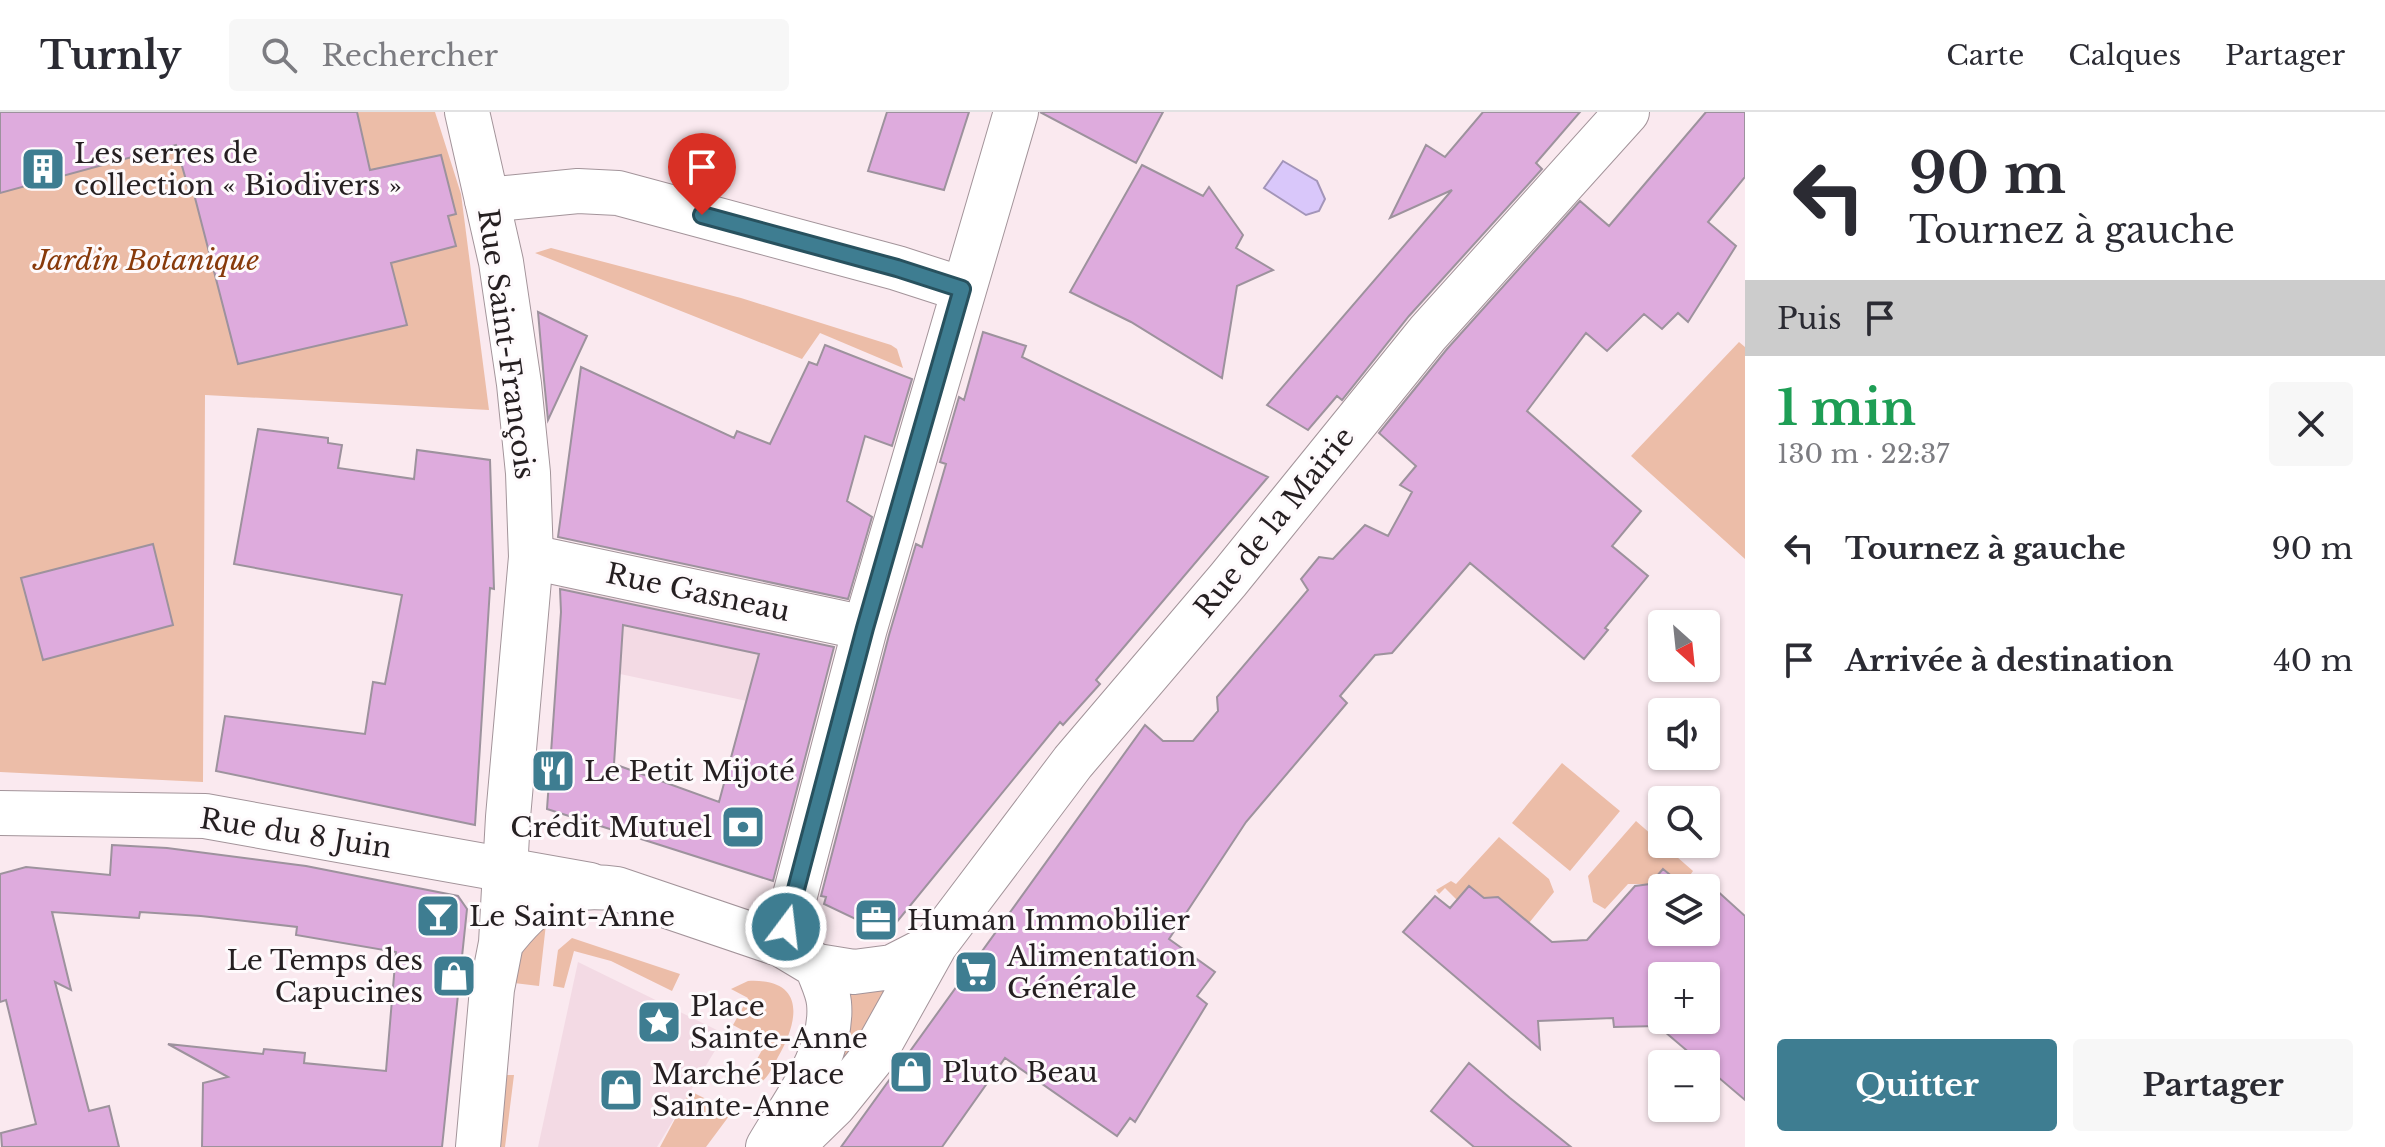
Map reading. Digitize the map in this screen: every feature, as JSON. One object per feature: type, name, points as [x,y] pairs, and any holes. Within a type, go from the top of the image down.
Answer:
[{"type":"street","name":"Rue Saint-François","points":[[467,112],[501,262],[528,473],[531,557],[506,868]]},
{"type":"street","points":[[768,1147],[817,1061],[829,1030],[829,1001],[800,956],[865,628],[1016,112]]},
{"type":"street","name":"Rue de la Mairie","points":[[935,945],[1073,762],[1228,580],[1428,333],[1627,112]]},
{"type":"street","points":[[487,200],[578,191],[618,193],[897,268],[962,289]]},
{"type":"street","name":"Rue Gasneau","points":[[531,557],[865,628]]},
{"type":"street","name":"Rue du 8 Juin","points":[[0,813],[205,816],[590,885]]},
{"type":"street","points":[[478,1147],[492,989],[501,943],[506,868]]},
{"type":"street","points":[[501,943],[527,909],[590,885],[617,889],[800,956],[854,972],[892,967],[935,945]]},
{"type":"street","points":[[791,1147],[834,1105],[872,1058],[935,945]]},
{"type":"shaded area","points":[[1283,161],[1317,181],[1325,199],[1319,211],[1306,215],[1264,188]]},
{"type":"shaded area","points":[[561,576],[779,622],[761,704],[620,674],[558,668]]},
{"type":"shaded area","name":"Marché Place Sainte-Anne","points":[[578,962],[725,1034],[657,1147],[538,1147]]},
{"type":"green space","name":"Jardin Botanique","points":[[0,112],[435,112],[461,194],[489,410],[205,395],[203,782],[0,772]]},
{"type":"green space","points":[[551,248],[741,298],[891,345],[897,349],[903,368],[820,333],[802,359],[535,253]]},
{"type":"green space","points":[[1739,342],[1745,347],[1745,559],[1631,456]]},
{"type":"green space","points":[[1562,763],[1620,811],[1570,871],[1512,823]]},
{"type":"green space","points":[[1636,821],[1648,832],[1648,858],[1678,858],[1693,871],[1691,874],[1669,874],[1663,869],[1659,874],[1648,874],[1648,884],[1628,884],[1605,909],[1593,902],[1588,876]]},
{"type":"green space","points":[[1499,837],[1549,879],[1554,892],[1529,923],[1498,897],[1484,898],[1469,886],[1457,900],[1445,888],[1439,894],[1436,890],[1451,881],[1456,884]]},
{"type":"green space","points":[[546,924],[539,986],[514,983],[522,951]]},
{"type":"green space","points":[[572,938],[680,974],[672,991],[611,961],[574,951],[564,988],[553,986],[558,950]]},
{"type":"green space","points":[[905,974],[833,1089],[847,993]]},
{"type":"green space","points":[[748,981],[780,986],[793,1004],[791,1029],[766,1078],[760,1083],[747,1077],[766,1043],[733,1025],[748,998],[731,989]]},
{"type":"green space","points":[[504,1075],[514,1075],[505,1147],[497,1147]]},
{"type":"green space","points":[[690,1091],[732,1112],[706,1147],[660,1147]]},
{"type":"building","points":[[0,112],[357,112],[370,170],[441,155],[456,214],[448,216],[456,246],[391,263],[407,325],[238,364],[194,194],[190,194],[176,145],[0,193]]},
{"type":"building","points":[[887,112],[969,112],[944,190],[868,171]]},
{"type":"building","points":[[1040,112],[1163,112],[1136,163]]},
{"type":"building","points":[[1483,112],[1580,112],[1536,163],[1542,169],[1409,316],[1342,400],[1337,396],[1308,430],[1267,405],[1452,190],[1390,218],[1426,145],[1445,157]]},
{"type":"building","points":[[1706,112],[1745,112],[1745,177],[1708,222],[1736,246],[1688,322],[1678,313],[1662,329],[1644,314],[1607,351],[1586,333],[1527,411],[1641,511],[1612,546],[1648,576],[1584,659],[1470,563],[1392,653],[1375,655],[1340,696],[1347,703],[1246,822],[1169,939],[1215,972],[1197,996],[1207,1004],[1135,1122],[1130,1118],[1117,1136],[1005,1058],[942,1147],[841,1147],[1145,725],[1163,741],[1193,741],[1218,711],[1217,697],[1308,590],[1301,579],[1319,557],[1333,559],[1365,525],[1388,536],[1412,492],[1400,485],[1416,466],[1379,433],[1447,349],[1580,201],[1609,226]]},
{"type":"building","points":[[1142,165],[1203,196],[1209,187],[1243,235],[1236,248],[1273,270],[1237,286],[1222,378],[1131,322],[1070,292]]},
{"type":"building","points":[[538,312],[587,336],[548,420],[544,380]]},
{"type":"building","points":[[983,332],[1026,346],[1022,357],[1268,477],[1096,680],[1100,684],[1063,725],[1060,722],[887,934],[824,904],[826,897],[821,896],[889,635],[916,544],[922,547],[946,464],[940,462],[959,397],[964,400]]},
{"type":"building","points":[[825,345],[912,379],[892,446],[865,436],[847,501],[872,517],[848,599],[558,537],[581,367],[734,438],[737,431],[770,444],[809,362],[817,365]]},
{"type":"building","points":[[258,429],[328,438],[328,443],[342,445],[338,468],[414,479],[417,450],[490,460],[494,589],[490,588],[475,825],[216,771],[225,716],[365,734],[373,682],[385,684],[402,595],[234,564]]},
{"type":"building","points":[[153,544],[173,625],[43,660],[21,578]]},
{"type":"building","points":[[560,589],[834,647],[773,881],[547,809]],"holes":[[[623,625],[759,654],[719,802],[614,764]]]},
{"type":"building","points":[[112,845],[167,848],[306,866],[458,896],[467,909],[442,1147],[202,1147],[203,1083],[228,1077],[168,1044],[263,1054],[264,1049],[305,1053],[304,1063],[386,1071],[396,952],[296,935],[297,927],[140,912],[139,918],[52,912],[71,990],[55,982],[89,1111],[109,1106],[119,1147],[2,1147],[1,1133],[36,1124],[6,1000],[0,1002],[0,874],[26,867],[110,875]]},
{"type":"building","points":[[1648,884],[1648,946],[1720,946],[1720,893],[1745,916],[1745,1100],[1720,1079],[1720,1050],[1686,1050],[1667,1034],[1720,1034],[1720,962],[1648,962],[1648,1026],[1614,1027],[1613,1018],[1538,1021],[1540,1049],[1403,932],[1435,896],[1450,908],[1469,886],[1484,898],[1498,897],[1552,942],[1587,940],[1635,886]]},
{"type":"building","points":[[1469,1063],[1571,1147],[1474,1147],[1431,1111]]},
{"type":"place","name":"Les serres de collection « Biodivers »","points":[[43,169]]},
{"type":"place","name":"Le Petit Mijoté","points":[[553,771]]},
{"type":"place","name":"Crédit Mutuel","points":[[743,827]]},
{"type":"place","name":"Le Saint-Anne","points":[[438,916]]},
{"type":"place","name":"Human Immobilier","points":[[876,920]]},
{"type":"place","name":"Alimentation Générale","points":[[976,972]]},
{"type":"place","name":"Le Temps des Capucines","points":[[454,976]]},
{"type":"place","name":"Place Sainte-Anne","points":[[659,1022]]},
{"type":"place","name":"Pluto Beau","points":[[911,1072]]},
{"type":"place","name":"Marché Place Sainte-Anne","points":[[621,1090]]},
{"type":"route","points":[[702,215],[897,268],[962,289],[865,628],[786,927]]}]
